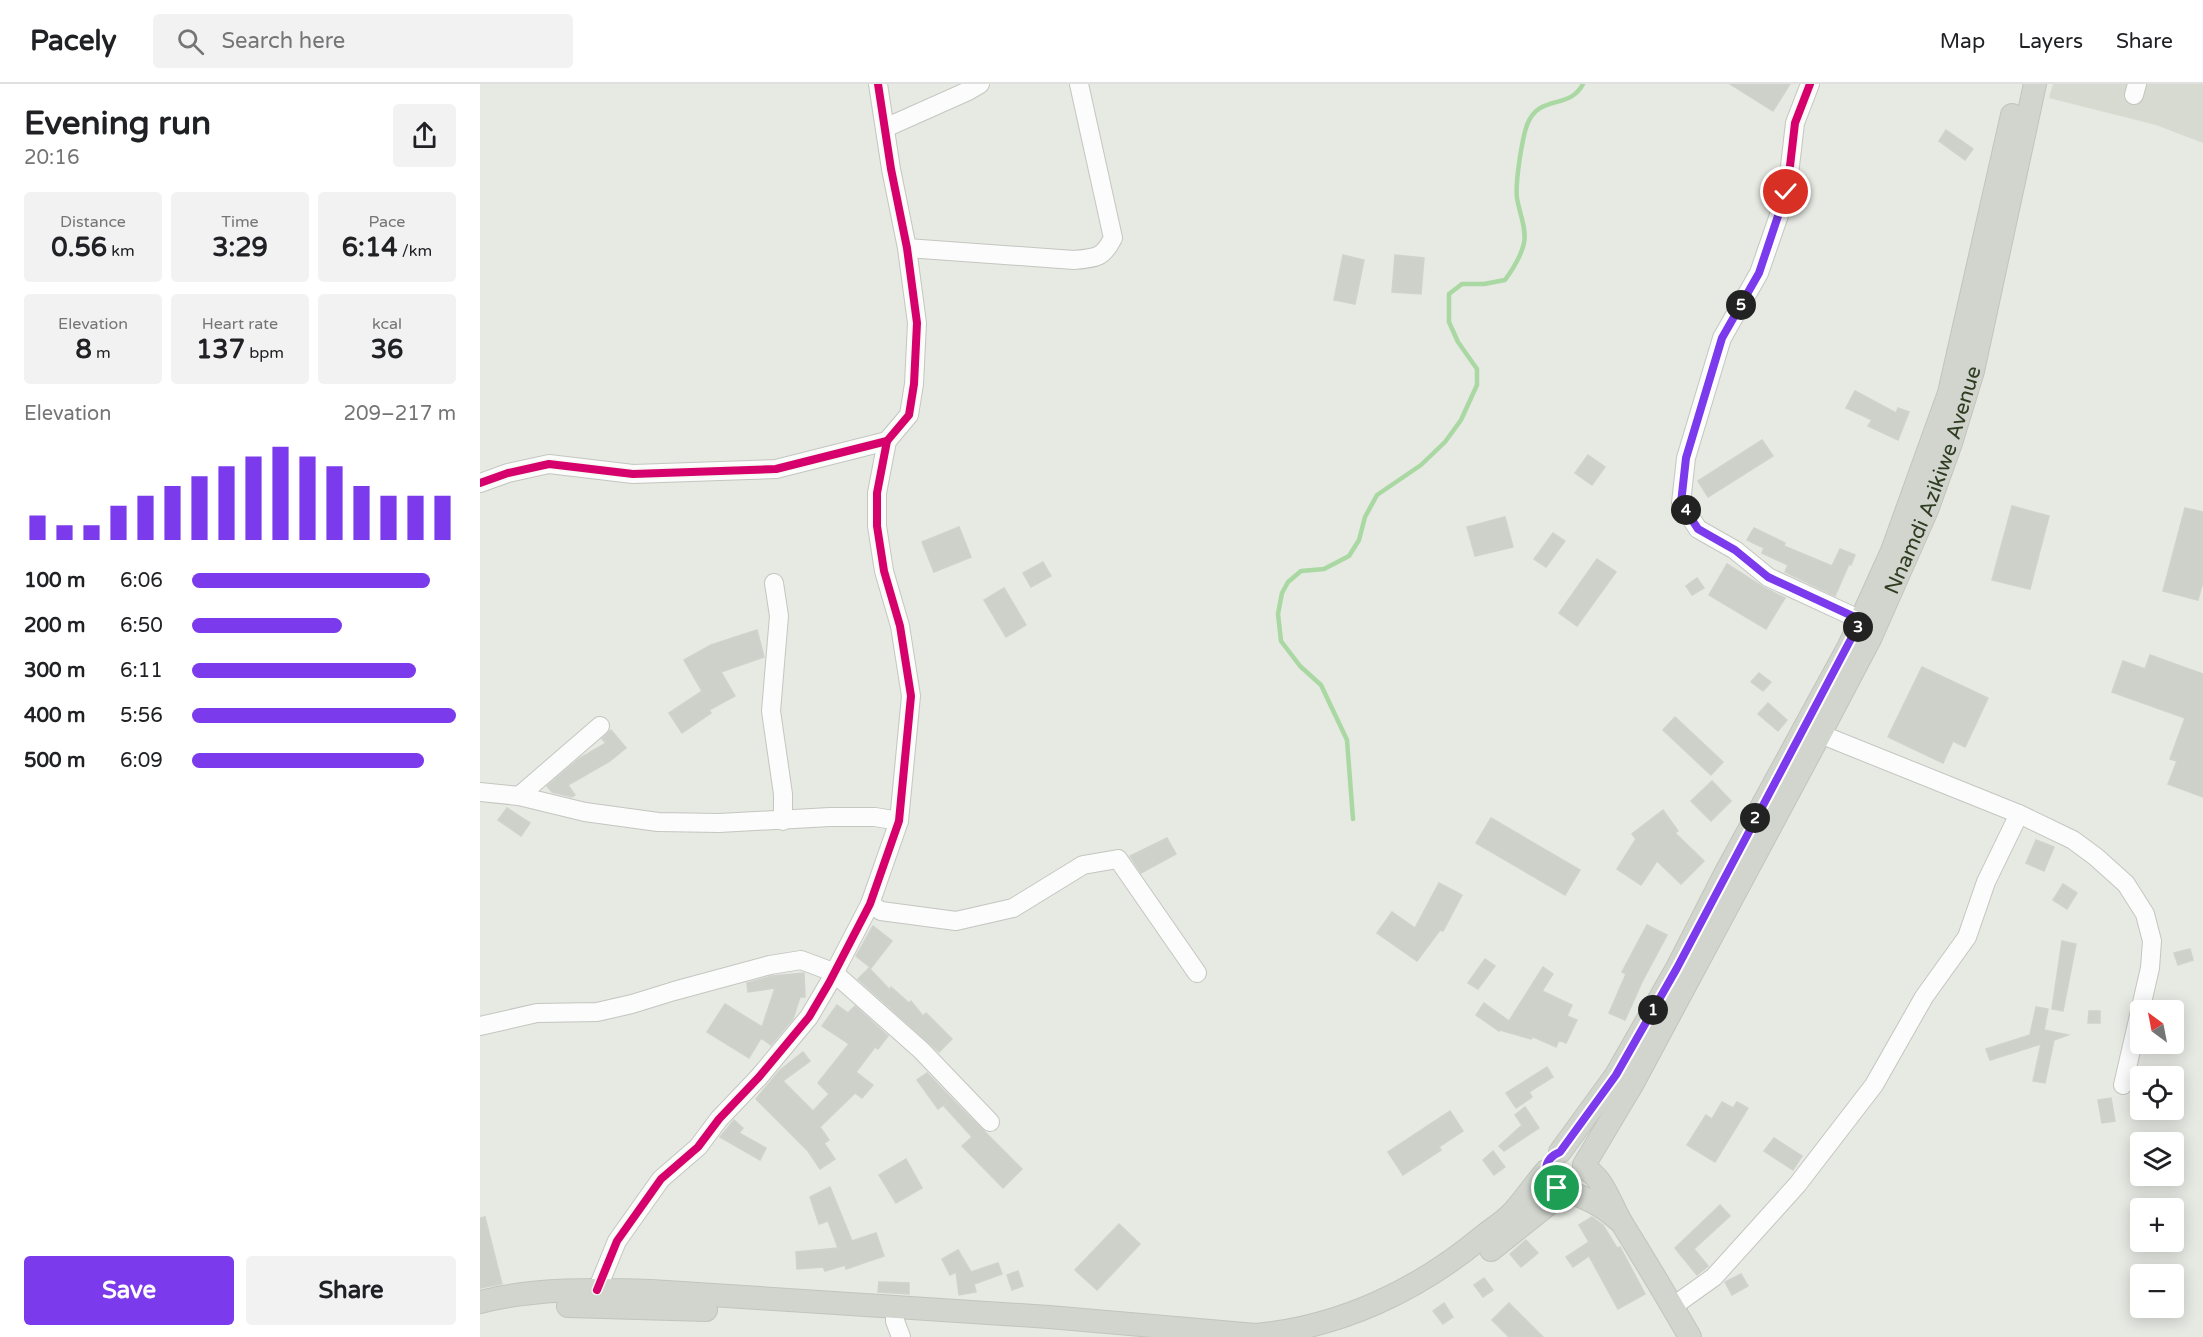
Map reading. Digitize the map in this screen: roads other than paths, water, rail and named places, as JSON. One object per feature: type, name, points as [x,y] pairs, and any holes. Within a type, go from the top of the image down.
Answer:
[{"type":"main road","name":"Nnamdi Azikiwe Avenue","points":[[1560,1152],[1616,1075],[1677,968],[1861,620],[1892,551],[1949,393],[2019,84]]},
{"type":"main road","name":"Nnamdi Azikiwe Avenue","points":[[1584,1167],[1633,1083],[1870,639],[1927,510],[1973,371],[2035,84]]},
{"type":"main road","points":[[480,1302],[529,1294],[597,1290],[651,1291],[897,1321],[1256,1335],[1284,1332],[1324,1323],[1370,1307],[1438,1270],[1513,1212],[1546,1172],[1548,1161],[1560,1152],[1577,1156],[1584,1167],[1599,1181],[1690,1337]]},
{"type":"main road","points":[[1323,1337],[1346,1330],[1412,1301],[1475,1261],[1566,1191],[1578,1185],[1583,1178],[1584,1167]]},
{"type":"main road","points":[[1546,1172],[1551,1184],[1592,1200],[1621,1222]]},
{"type":"main road","points":[[480,1315],[546,1306],[583,1305],[897,1321],[1116,1337]]},
{"type":"street","points":[[597,1290],[617,1241],[661,1179],[698,1147],[719,1119],[759,1077],[809,1017],[870,904],[899,821],[911,696],[900,626],[884,571],[877,526],[877,493],[887,441],[909,415],[914,384],[917,323],[907,248],[878,84]]},
{"type":"street","points":[[885,128],[980,84]]},
{"type":"street","points":[[907,248],[1074,260],[1093,259],[1106,252],[1113,238],[1079,84]]},
{"type":"street","points":[[1810,84],[1795,123],[1786,192],[1759,273],[1722,338],[1686,458],[1681,503],[1698,529],[1735,550],[1768,577],[1861,620]]},
{"type":"street","points":[[480,483],[508,473],[549,464],[633,474],[776,469],[887,441]]},
{"type":"street","points":[[774,583],[779,616],[771,711],[783,794],[783,821]]},
{"type":"street","points":[[519,796],[600,726]]},
{"type":"street","points":[[1820,734],[2019,814],[2073,840],[2126,884],[2145,914],[2152,941],[2150,968],[2124,1085]]},
{"type":"street","points":[[480,792],[519,796],[585,812],[658,822],[719,823],[830,817],[875,817],[899,821]]},
{"type":"street","points":[[1672,1307],[1714,1277],[1797,1185],[1874,1085],[1924,997],[1967,937],[1986,882],[2019,814]]},
{"type":"street","points":[[870,904],[881,911],[956,921],[1013,908],[1083,866],[1118,859],[1197,973]]},
{"type":"street","points":[[480,1026],[537,1013],[597,1012],[770,965],[801,960],[833,972],[921,1050],[990,1122]]},
{"type":"waterway","points":[[1353,819],[1347,740],[1321,685],[1300,666],[1281,641],[1278,614],[1282,593],[1288,582],[1301,571],[1324,569],[1349,556],[1359,540],[1365,517],[1377,495],[1421,465],[1445,442],[1461,420],[1477,385],[1477,369],[1458,342],[1449,322],[1449,294],[1462,284],[1484,284],[1505,280],[1514,267],[1525,238],[1517,191],[1519,161],[1527,125],[1532,115],[1539,109],[1570,97],[1583,84]]}]
